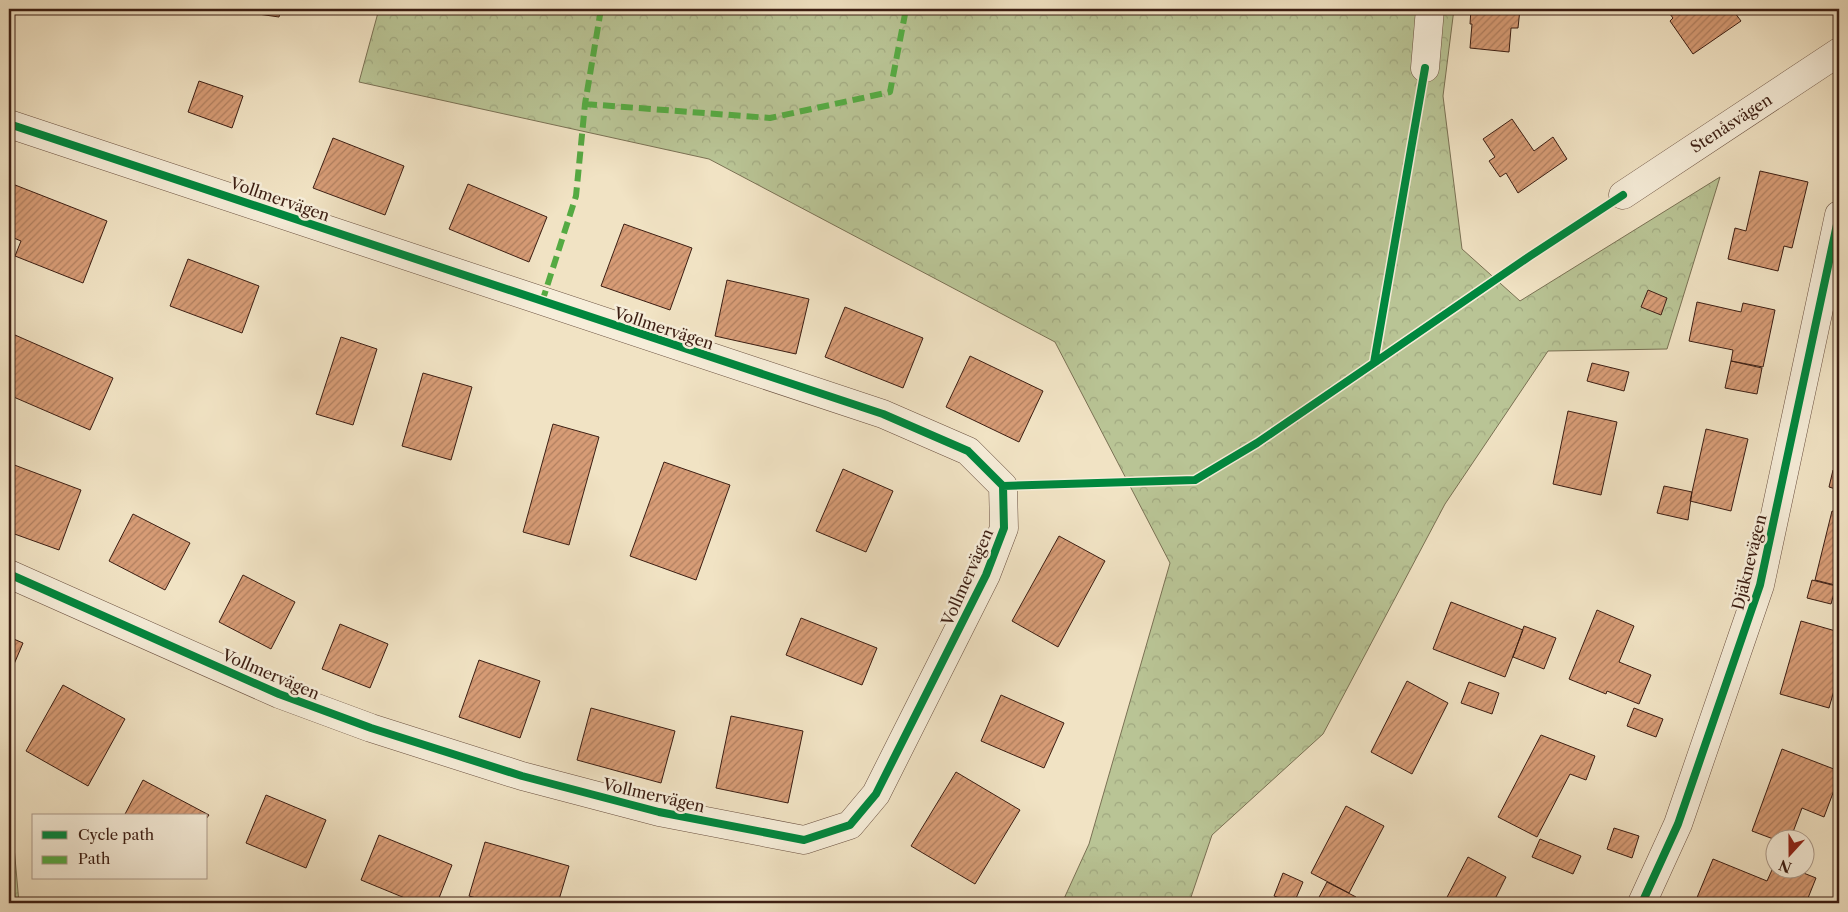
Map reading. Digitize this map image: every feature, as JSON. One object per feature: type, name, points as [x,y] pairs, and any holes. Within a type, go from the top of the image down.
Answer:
[{"type":"street","points":[[1425,68],[1430,9]]},
{"type":"street","name":"Stenåsvägen","points":[[1623,195],[1839,52]]},
{"type":"street","name":"Vollmervägen","points":[[9,124],[883,414],[968,451],[1003,486],[1004,528],[986,575],[876,794],[850,825],[804,840],[659,812],[558,786],[371,728],[279,694],[9,574]]},
{"type":"street","name":"Djäknevägen","points":[[1642,903],[1678,824],[1760,584],[1839,215]]},
{"type":"green space","points":[[379,9],[1454,9],[1443,96],[1462,249],[1520,301],[1720,177],[1667,349],[1548,351],[1445,504],[1323,734],[1212,835],[1189,903],[1062,903],[1089,844],[1170,563],[1055,342],[709,159],[359,82]]},
{"type":"green space","points":[[9,822],[12,824],[19,903],[9,903]]},
{"type":"building","points":[[223,9],[281,9],[279,17]]},
{"type":"building","points":[[1471,9],[1520,9],[1518,28],[1511,28],[1509,52],[1470,48]]},
{"type":"building","points":[[1666,9],[1732,9],[1741,21],[1693,54],[1670,21],[1673,18]]},
{"type":"building","points":[[199,81],[243,96],[232,128],[188,112]]},
{"type":"building","points":[[1512,119],[1534,151],[1553,137],[1567,159],[1518,193],[1506,173],[1500,177],[1489,161],[1495,157],[1483,139]]},
{"type":"building","points":[[333,138],[404,166],[385,215],[313,188]]},
{"type":"building","points":[[1760,171],[1808,182],[1792,248],[1784,246],[1778,271],[1728,259],[1735,228],[1746,231]]},
{"type":"building","points":[[10,183],[107,221],[83,283],[15,256],[21,241],[9,236]]},
{"type":"building","points":[[468,184],[547,217],[529,262],[449,229]]},
{"type":"building","points":[[624,224],[692,248],[670,310],[601,286]]},
{"type":"building","points":[[188,259],[259,286],[242,333],[170,306]]},
{"type":"building","points":[[727,280],[809,299],[796,354],[715,336]]},
{"type":"building","points":[[1648,290],[1667,298],[1661,315],[1641,307]]},
{"type":"building","points":[[1697,302],[1741,312],[1743,303],[1775,310],[1763,367],[1731,361],[1733,350],[1689,341]]},
{"type":"building","points":[[845,307],[923,338],[903,388],[825,357]]},
{"type":"building","points":[[15,335],[113,378],[90,430],[9,395],[9,348]]},
{"type":"building","points":[[341,337],[377,349],[353,425],[316,414]]},
{"type":"building","points":[[970,356],[1043,391],[1019,442],[946,407]]},
{"type":"building","points":[[1731,361],[1762,368],[1757,394],[1725,388]]},
{"type":"building","points":[[1592,363],[1629,372],[1624,391],[1587,381]]},
{"type":"building","points":[[423,373],[472,387],[451,460],[402,446]]},
{"type":"building","points":[[1568,411],[1617,422],[1601,495],[1553,484]]},
{"type":"building","points":[[553,424],[599,437],[569,545],[523,532]]},
{"type":"building","points":[[1706,429],[1748,439],[1731,511],[1690,501]]},
{"type":"building","points":[[1839,440],[1839,467],[1834,466]]},
{"type":"building","points":[[664,462],[730,485],[696,580],[630,556]]},
{"type":"building","points":[[9,463],[81,490],[59,550],[9,532]]},
{"type":"building","points":[[843,469],[893,491],[866,552],[816,531]]},
{"type":"building","points":[[1833,470],[1839,471],[1839,490],[1829,487]]},
{"type":"building","points":[[1664,486],[1692,492],[1688,520],[1657,513]]},
{"type":"building","points":[[1832,511],[1839,513],[1839,586],[1815,580]]},
{"type":"building","points":[[133,514],[190,543],[165,590],[109,561]]},
{"type":"building","points":[[1059,536],[1105,561],[1058,647],[1012,621]]},
{"type":"building","points":[[243,575],[295,602],[271,649],[219,622]]},
{"type":"building","points":[[1812,580],[1836,586],[1831,604],[1807,598]]},
{"type":"building","points":[[1451,602],[1523,630],[1505,677],[1433,649]]},
{"type":"building","points":[[1597,610],[1634,626],[1619,662],[1651,675],[1639,704],[1607,691],[1606,694],[1569,679]]},
{"type":"building","points":[[801,618],[877,648],[862,685],[786,655]]},
{"type":"building","points":[[1801,621],[1839,632],[1839,673],[1829,708],[1780,694]]},
{"type":"building","points":[[340,624],[388,644],[370,688],[322,669]]},
{"type":"building","points":[[1524,626],[1556,638],[1544,669],[1513,657]]},
{"type":"building","points":[[9,637],[23,643],[9,676]]},
{"type":"building","points":[[479,660],[540,681],[520,738],[459,717]]},
{"type":"building","points":[[1407,681],[1448,703],[1412,774],[1371,752]]},
{"type":"building","points":[[1469,682],[1499,693],[1492,714],[1461,703]]},
{"type":"building","points":[[63,685],[125,719],[88,786],[26,751]]},
{"type":"building","points":[[1001,695],[1064,723],[1044,768],[981,741]]},
{"type":"building","points":[[591,708],[675,731],[661,783],[577,760]]},
{"type":"building","points":[[1634,708],[1663,719],[1656,737],[1627,726]]},
{"type":"building","points":[[731,716],[803,731],[788,803],[716,788]]},
{"type":"building","points":[[1541,735],[1595,756],[1586,780],[1570,774],[1537,837],[1498,817]]},
{"type":"building","points":[[1782,749],[1839,771],[1839,777],[1824,817],[1802,808],[1794,830],[1766,830],[1766,836],[1752,831]]},
{"type":"building","points":[[956,772],[1020,810],[975,884],[911,846]]},
{"type":"building","points":[[143,780],[207,814],[125,814]]},
{"type":"building","points":[[266,795],[326,820],[306,868],[246,843]]},
{"type":"building","points":[[1346,806],[1384,826],[1349,893],[1311,873]]},
{"type":"building","points":[[1614,828],[1639,836],[1632,858],[1607,849]]},
{"type":"building","points":[[379,835],[452,865],[437,903],[417,903],[361,880]]},
{"type":"building","points":[[1540,839],[1581,856],[1573,874],[1532,857]]},
{"type":"building","points":[[485,842],[569,866],[558,903],[494,903],[469,896]]},
{"type":"building","points":[[1468,857],[1506,877],[1493,903],[1444,903]]},
{"type":"building","points":[[1713,859],[1767,881],[1815,880],[1806,903],[1704,903],[1696,900]]},
{"type":"building","points":[[1283,873],[1303,882],[1294,903],[1274,896]]},
{"type":"building","points":[[1327,882],[1356,897],[1352,903],[1316,903]]},
{"type":"marked path","points":[[542,302],[576,196],[585,104],[601,9]]},
{"type":"marked path","points":[[585,104],[770,118],[890,92],[906,9]]},
{"type":"cycle path","points":[[1003,486],[1195,480],[1257,443],[1374,363],[1425,68]]},
{"type":"cycle path","points":[[9,124],[883,414],[968,451],[1003,486],[1004,528],[986,575],[876,794],[850,825],[804,840],[659,812],[522,776],[371,728],[279,694],[9,574]]},
{"type":"cycle path","points":[[1374,363],[1623,195]]},
{"type":"cycle path","points":[[1642,903],[1678,824],[1760,585],[1839,215]]}]
